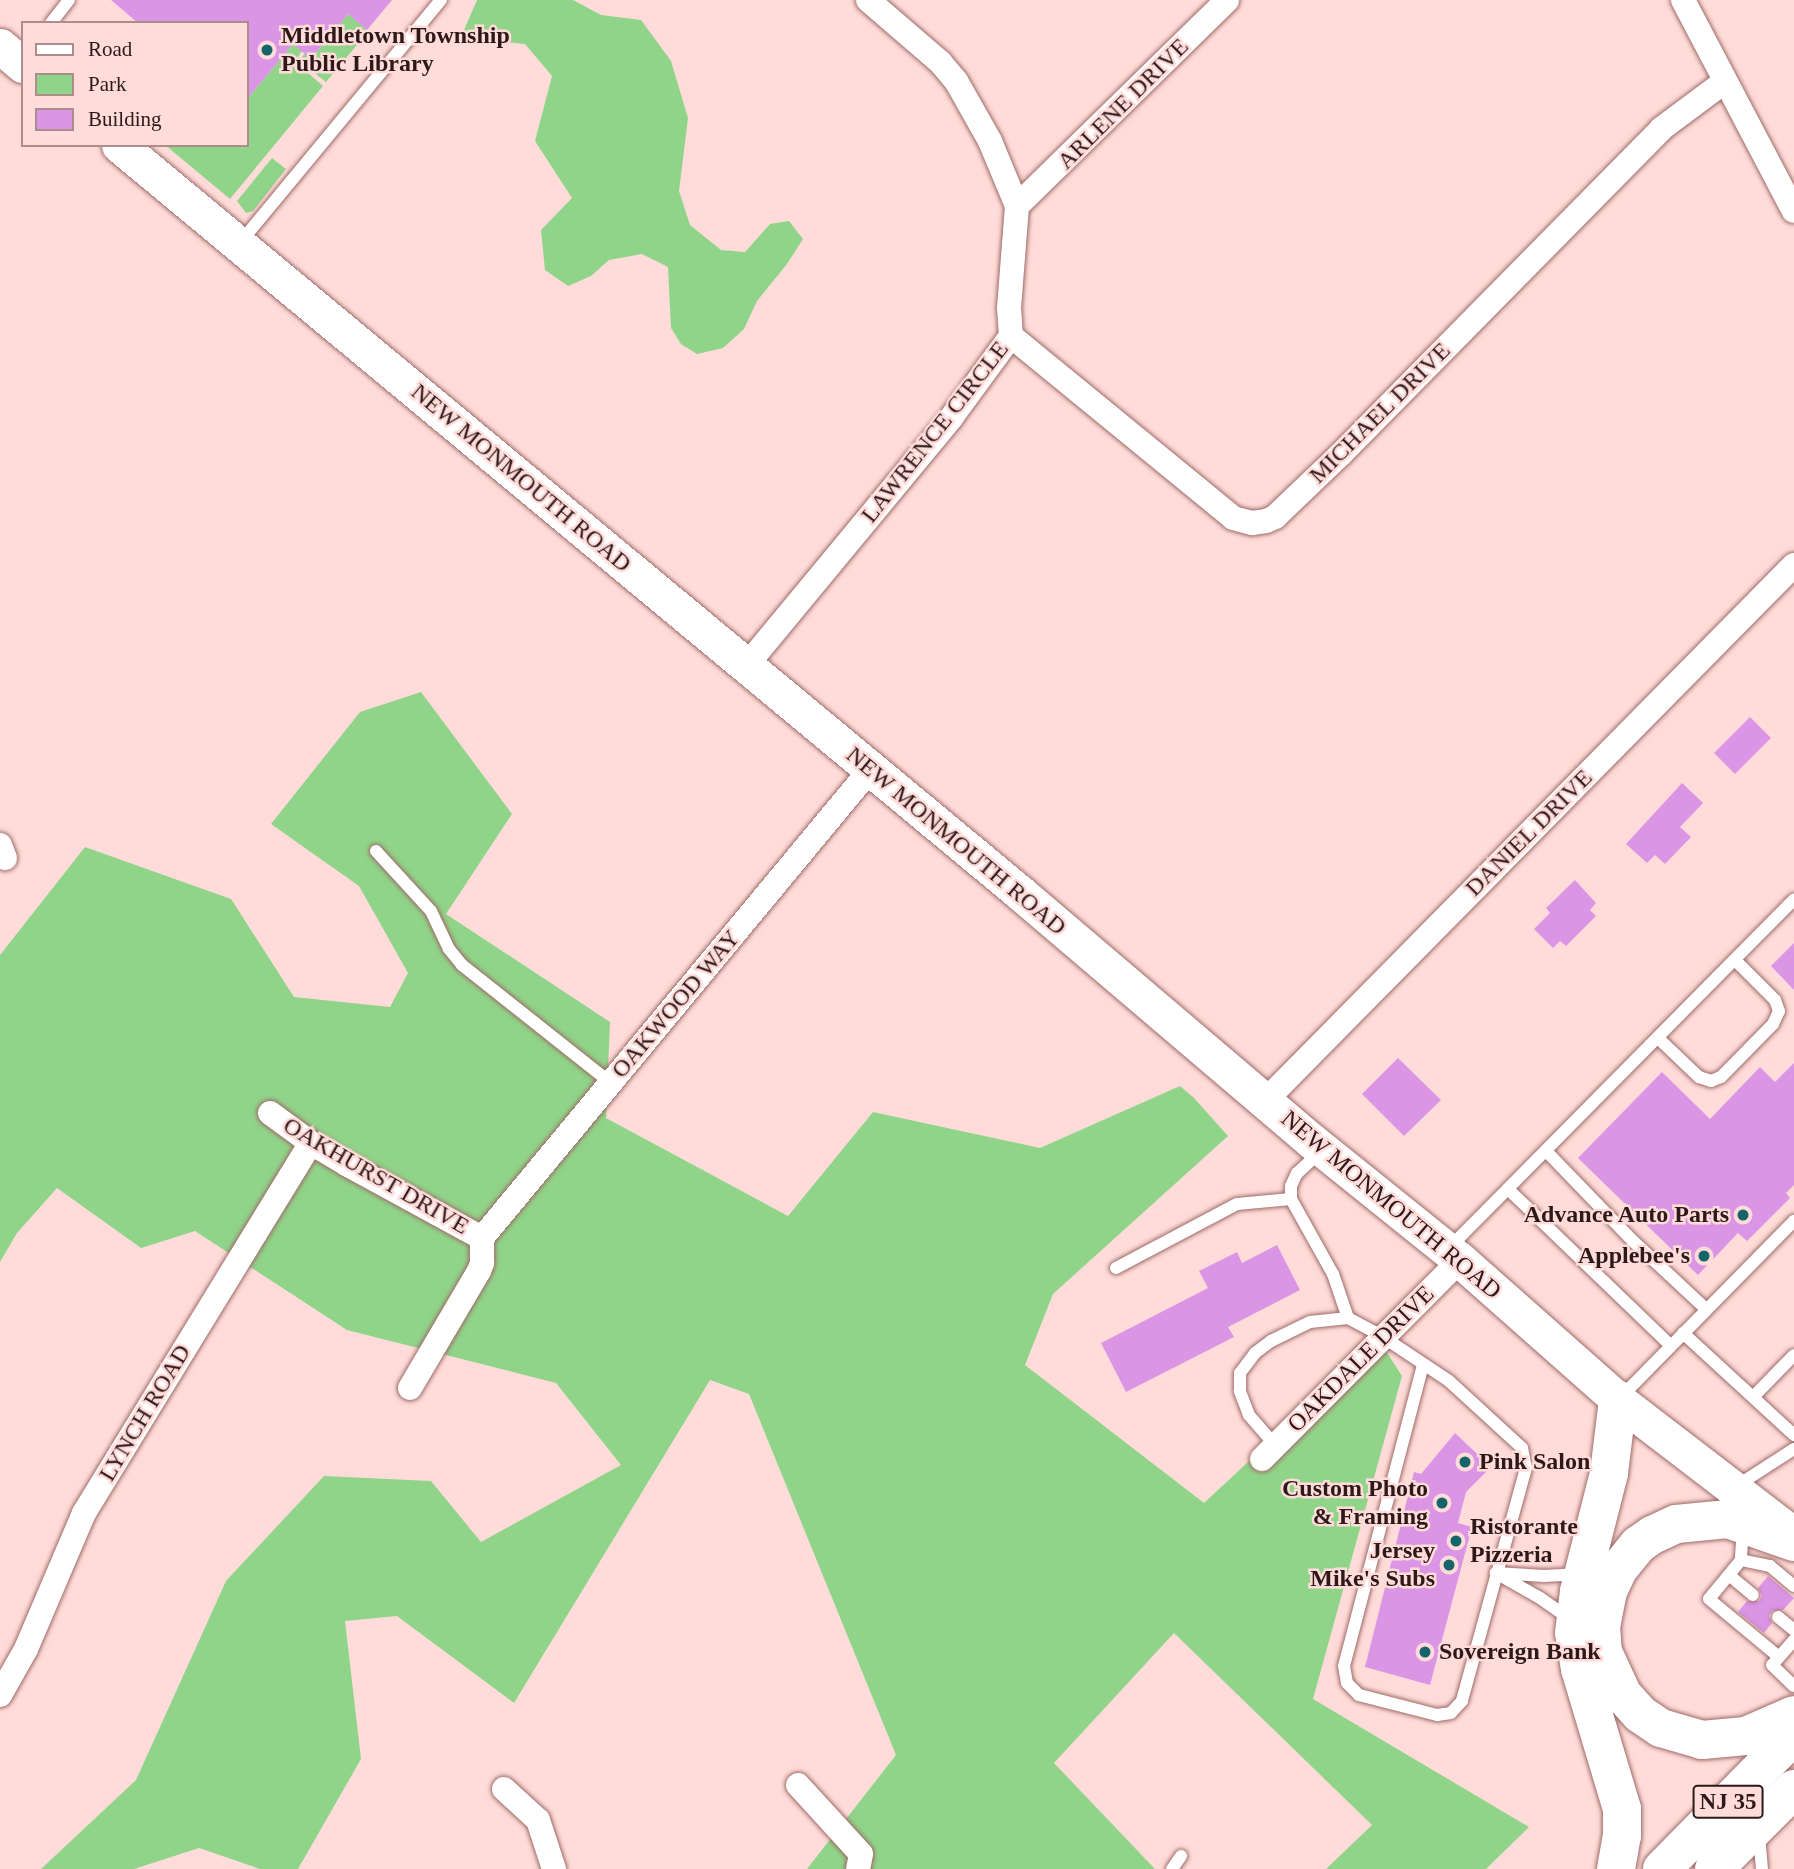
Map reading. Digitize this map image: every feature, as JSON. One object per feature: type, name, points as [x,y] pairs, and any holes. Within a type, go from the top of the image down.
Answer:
[{"type":"highway","points":[[1616,1869],[1622,1836],[1622,1809],[1580,1669],[1574,1623],[1609,1473],[1618,1400]]},
{"type":"highway","points":[[1794,1542],[1742,1542],[1728,1519],[1676,1524],[1638,1545],[1618,1570],[1608,1591],[1601,1626],[1603,1652],[1623,1695],[1640,1714],[1661,1728],[1703,1740],[1746,1736],[1794,1715]]},
{"type":"highway","name":"NJ 35","points":[[1662,1869],[1794,1735]]},
{"type":"highway","name":"NJ 35","points":[[1714,1869],[1794,1789]]},
{"type":"main road","name":"NEW MONMOUTH ROAD","points":[[121,147],[1322,1149],[1454,1255],[1618,1400],[1794,1535]]},
{"type":"street","name":"LAWRENCE CIRCLE","points":[[746,666],[951,418],[1011,336],[1009,308],[1017,206],[990,141],[956,81],[940,62],[868,0]]},
{"type":"street","name":"ARLENE DRIVE","points":[[1017,206],[1227,0]]},
{"type":"street","points":[[1683,0],[1794,211]]},
{"type":"street","name":"MICHAEL DRIVE","points":[[1011,336],[1233,518],[1252,523],[1266,521],[1275,517],[1341,454],[1661,129],[1724,82]]},
{"type":"street","name":"DANIEL DRIVE","points":[[1265,1101],[1794,565]]},
{"type":"street","name":"OAKWOOD WAY","points":[[482,1238],[870,770]]},
{"type":"street","name":"OAKHURST DRIVE","points":[[271,1113],[311,1143],[482,1238]]},
{"type":"street","name":"LYNCH ROAD","points":[[0,1695],[26,1649],[84,1513],[311,1143]]},
{"type":"street","points":[[410,1388],[479,1271],[482,1263],[482,1238]]},
{"type":"street","name":"OAKDALE DRIVE","points":[[1269,1452],[1383,1337],[1454,1255]]},
{"type":"street","points":[[798,1785],[860,1854],[858,1869]]},
{"type":"street","points":[[504,1789],[538,1820],[554,1869]]},
{"type":"lane","points":[[53,21],[69,0]]},
{"type":"lane","points":[[239,244],[441,0]]},
{"type":"lane","points":[[376,851],[431,911],[449,949],[462,965],[611,1083]]},
{"type":"lane","points":[[1454,1255],[1508,1189],[1794,899]]},
{"type":"lane","points":[[1658,1038],[1699,1077],[1711,1081],[1721,1077],[1773,1024],[1779,1012],[1776,1000],[1735,960]]},
{"type":"lane","points":[[1322,1149],[1297,1173],[1291,1186],[1291,1199],[1333,1274],[1348,1318]]},
{"type":"lane","points":[[1546,1151],[1706,1309]]},
{"type":"lane","points":[[1508,1189],[1671,1346]]},
{"type":"lane","points":[[1116,1268],[1237,1204],[1291,1199]]},
{"type":"lane","points":[[1618,1400],[1794,1221]]},
{"type":"lane","points":[[1269,1452],[1249,1415],[1240,1391],[1240,1373],[1255,1353],[1271,1341],[1310,1322],[1348,1318],[1383,1337],[1449,1381],[1522,1448],[1526,1468],[1462,1701],[1451,1713],[1437,1715],[1359,1695],[1347,1683],[1344,1665],[1423,1365]]},
{"type":"lane","points":[[1683,1333],[1754,1396],[1794,1436]]},
{"type":"lane","points":[[1754,1396],[1794,1355]]},
{"type":"lane","points":[[1735,1488],[1794,1449]]},
{"type":"lane","points":[[1779,1657],[1709,1599],[1729,1575],[1742,1542],[1794,1586]]},
{"type":"lane","points":[[1496,1573],[1544,1576],[1584,1573]]},
{"type":"lane","points":[[1496,1573],[1540,1598],[1574,1623]]},
{"type":"lane","points":[[1729,1575],[1753,1595]]},
{"type":"lane","points":[[1778,1616],[1794,1630]]},
{"type":"lane","points":[[1794,1640],[1772,1665],[1794,1686]]},
{"type":"lane","points":[[1762,1821],[1759,1852],[1762,1869]]},
{"type":"lane","points":[[1172,1869],[1181,1856]]},
{"type":"green space","points":[[477,0],[573,0],[601,15],[641,20],[671,61],[688,118],[679,191],[690,225],[721,250],[745,252],[770,224],[789,221],[803,239],[757,301],[744,329],[723,348],[697,354],[681,344],[671,328],[668,267],[642,254],[609,260],[591,276],[568,286],[545,270],[541,230],[572,198],[535,141],[552,76],[525,44],[461,37]]},
{"type":"green space","points":[[348,14],[367,29],[366,34],[326,82],[303,64],[302,57],[305,53],[312,58]]},
{"type":"green space","points":[[293,44],[302,51],[297,59],[298,64],[323,86],[230,199],[167,147],[248,147],[248,98]]},
{"type":"green space","points":[[272,158],[286,169],[253,211],[246,213],[237,201]]},
{"type":"green space","points":[[421,692],[512,814],[446,914],[610,1022],[606,1118],[788,1216],[873,1112],[1040,1148],[1180,1086],[1194,1098],[1228,1136],[1053,1294],[1025,1365],[1204,1503],[1379,1340],[1402,1376],[1313,1699],[1529,1827],[1486,1869],[1326,1869],[1372,1825],[1174,1633],[1054,1763],[1155,1869],[807,1869],[896,1755],[749,1394],[710,1380],[514,1703],[397,1616],[345,1621],[361,1759],[298,1869],[260,1869],[199,1848],[134,1869],[41,1869],[136,1780],[226,1581],[324,1476],[431,1481],[481,1542],[621,1465],[556,1383],[347,1330],[195,1231],[141,1248],[57,1188],[17,1233],[0,1262],[0,955],[85,847],[231,899],[294,997],[390,1007],[408,973],[359,886],[271,824],[360,712]]},
{"type":"building","name":"Middletown Township Public Library","points":[[111,0],[392,0],[367,30],[348,14],[311,59],[293,44],[248,98],[248,21],[136,21]]},
{"type":"building","points":[[1750,717],[1771,738],[1735,774],[1714,753]]},
{"type":"building","points":[[1682,783],[1703,803],[1680,827],[1691,837],[1665,864],[1655,855],[1647,863],[1626,844]]},
{"type":"building","points":[[1575,880],[1596,903],[1590,910],[1596,916],[1566,946],[1560,941],[1553,948],[1534,929],[1550,913],[1546,908]]},
{"type":"building","points":[[1794,943],[1794,990],[1771,966]]},
{"type":"building","points":[[1398,1058],[1441,1100],[1404,1136],[1362,1094]]},
{"type":"building","points":[[1794,1063],[1794,1185],[1786,1193],[1790,1198],[1747,1241],[1738,1233],[1698,1275],[1578,1158],[1662,1072],[1710,1119],[1760,1067],[1775,1082]]},
{"type":"building","points":[[1277,1245],[1300,1290],[1228,1327],[1234,1337],[1126,1392],[1101,1343],[1208,1288],[1199,1271],[1237,1252],[1242,1263]]},
{"type":"building","points":[[1455,1433],[1491,1467],[1466,1492],[1458,1523],[1472,1527],[1430,1685],[1365,1667],[1414,1472],[1421,1474]]},
{"type":"building","points":[[1768,1576],[1794,1598],[1783,1610],[1772,1611],[1769,1616],[1772,1623],[1764,1633],[1738,1612],[1747,1601],[1759,1601],[1762,1596],[1758,1588]]},
{"type":"place","name":"Middletown Township Public Library","points":[[267,50]]},
{"type":"place","name":"Advance Auto Parts","points":[[1743,1215]]},
{"type":"place","name":"Applebee's","points":[[1704,1256]]},
{"type":"place","name":"Pink Salon","points":[[1465,1462]]},
{"type":"place","name":"Custom Photo & Framing","points":[[1442,1503]]},
{"type":"place","name":"Ristorante Pizzeria","points":[[1456,1541]]},
{"type":"place","name":"Jersey Mike's Subs","points":[[1449,1565]]},
{"type":"place","name":"Sovereign Bank","points":[[1425,1652]]}]
